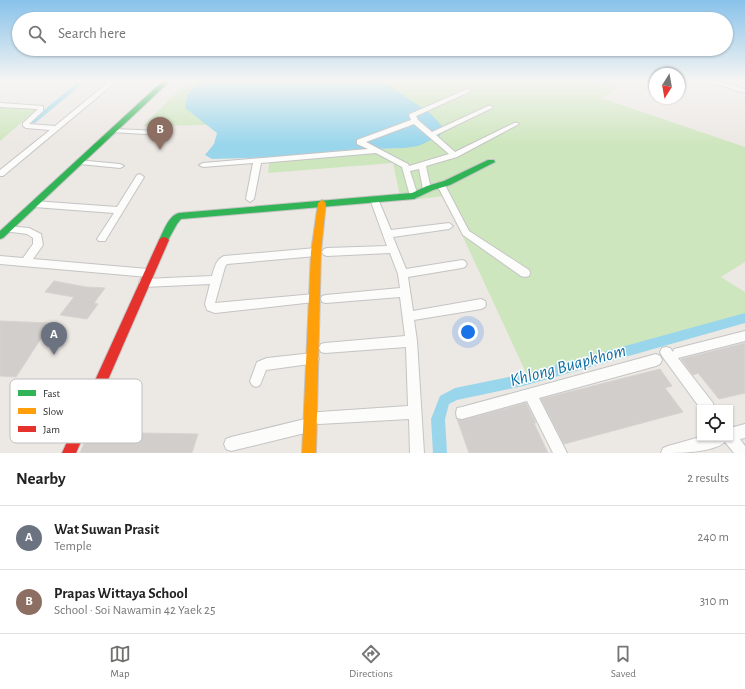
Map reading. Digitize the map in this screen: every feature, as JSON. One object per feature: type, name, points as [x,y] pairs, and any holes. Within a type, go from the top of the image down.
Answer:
[{"type":"street","points":[[0,174],[89,101]]},
{"type":"street","points":[[4,233],[145,101]]},
{"type":"street","points":[[444,101],[412,115],[415,121],[454,155]]},
{"type":"street","points":[[0,104],[41,107],[41,110],[25,124],[26,126],[56,128]]},
{"type":"street","points":[[431,135],[490,107]]},
{"type":"street","points":[[414,196],[405,166],[360,142],[415,121]]},
{"type":"street","points":[[406,170],[454,155],[516,124]]},
{"type":"street","points":[[113,131],[162,133]]},
{"type":"street","points":[[203,165],[377,151]]},
{"type":"street","points":[[250,199],[257,161]]},
{"type":"street","points":[[80,162],[120,166]]},
{"type":"street","points":[[102,379],[148,273],[173,222],[179,216],[414,196],[491,162]]},
{"type":"street","points":[[422,165],[427,189]]},
{"type":"street","points":[[102,239],[140,177]]},
{"type":"street","points":[[441,185],[466,233],[525,273]]},
{"type":"street","points":[[374,199],[403,274],[411,341],[417,453]]},
{"type":"street","points":[[309,453],[314,421],[313,359],[316,252],[322,203]]},
{"type":"street","points":[[34,204],[119,210]]},
{"type":"street","points":[[388,234],[449,226]]},
{"type":"street","points":[[4,233],[29,231],[38,236],[38,245],[26,262]]},
{"type":"street","points":[[327,252],[394,249]]},
{"type":"street","points":[[314,298],[211,307],[210,304],[221,262],[228,258],[316,252]]},
{"type":"street","points":[[0,260],[148,273]]},
{"type":"street","points":[[403,274],[462,264]]},
{"type":"street","points":[[144,283],[216,280]]},
{"type":"street","points":[[326,299],[406,292]]},
{"type":"street","points":[[408,316],[481,304]]},
{"type":"street","points":[[678,354],[745,336]]},
{"type":"street","points":[[325,348],[411,341]]},
{"type":"street","points":[[666,352],[706,405]]},
{"type":"street","points":[[256,381],[261,366],[313,359]]},
{"type":"street","points":[[462,413],[656,360]]},
{"type":"street","points":[[531,395],[560,453]]},
{"type":"street","points":[[231,444],[314,421],[415,412]]},
{"type":"street","points":[[733,435],[745,431]]},
{"type":"street","points":[[733,440],[742,453]]},
{"type":"street","points":[[668,453],[710,441]]},
{"type":"street","points":[[69,453],[73,443]]},
{"type":"green space","points":[[168,101],[186,101],[185,108],[209,125],[143,126]]},
{"type":"green space","points":[[392,101],[610,101],[745,147],[745,262],[721,277],[745,292],[745,314],[528,377],[444,196],[401,201],[393,163],[268,173],[270,157],[345,150],[405,148]]},
{"type":"green space","points":[[0,107],[37,109],[0,141]]},
{"type":"water","points":[[186,101],[412,101],[430,113],[442,126],[440,136],[418,146],[405,148],[345,150],[278,157],[212,159],[205,155],[214,144],[217,133],[185,108]]},
{"type":"building","points":[[54,281],[86,287],[105,288],[94,303],[98,304],[87,319],[60,315],[74,297],[45,292]]},
{"type":"building","points":[[0,321],[51,323],[16,377],[0,376]]},
{"type":"building","points":[[745,343],[745,393],[719,399],[698,373],[693,375],[681,359]]},
{"type":"building","points":[[660,369],[672,386],[665,388],[683,412],[564,444],[541,399]]},
{"type":"building","points":[[526,403],[548,453],[469,453],[457,419],[462,420]]},
{"type":"building","points":[[142,433],[198,434],[192,453],[80,453],[84,443],[142,443]]},
{"type":"waterway","points":[[33,122],[58,101]]},
{"type":"waterway","name":"Khlong Buapkhom","points":[[440,453],[438,419],[444,400],[455,394],[523,380],[745,318]]},
{"type":"traffic: fast","points":[[0,236],[145,101]]},
{"type":"traffic: fast","points":[[164,240],[173,222],[179,216],[414,196],[430,188],[447,183],[491,162]]},
{"type":"traffic: slow","points":[[309,453],[316,252],[322,203]]},
{"type":"traffic: jam","points":[[102,379],[164,240]]},
{"type":"traffic: jam","points":[[69,453],[73,443]]},
{"type":"place","name":"Prapas Wittaya School","points":[[160,150]]},
{"type":"place","name":"Wat Suwan Prasit","points":[[54,355]]}]
